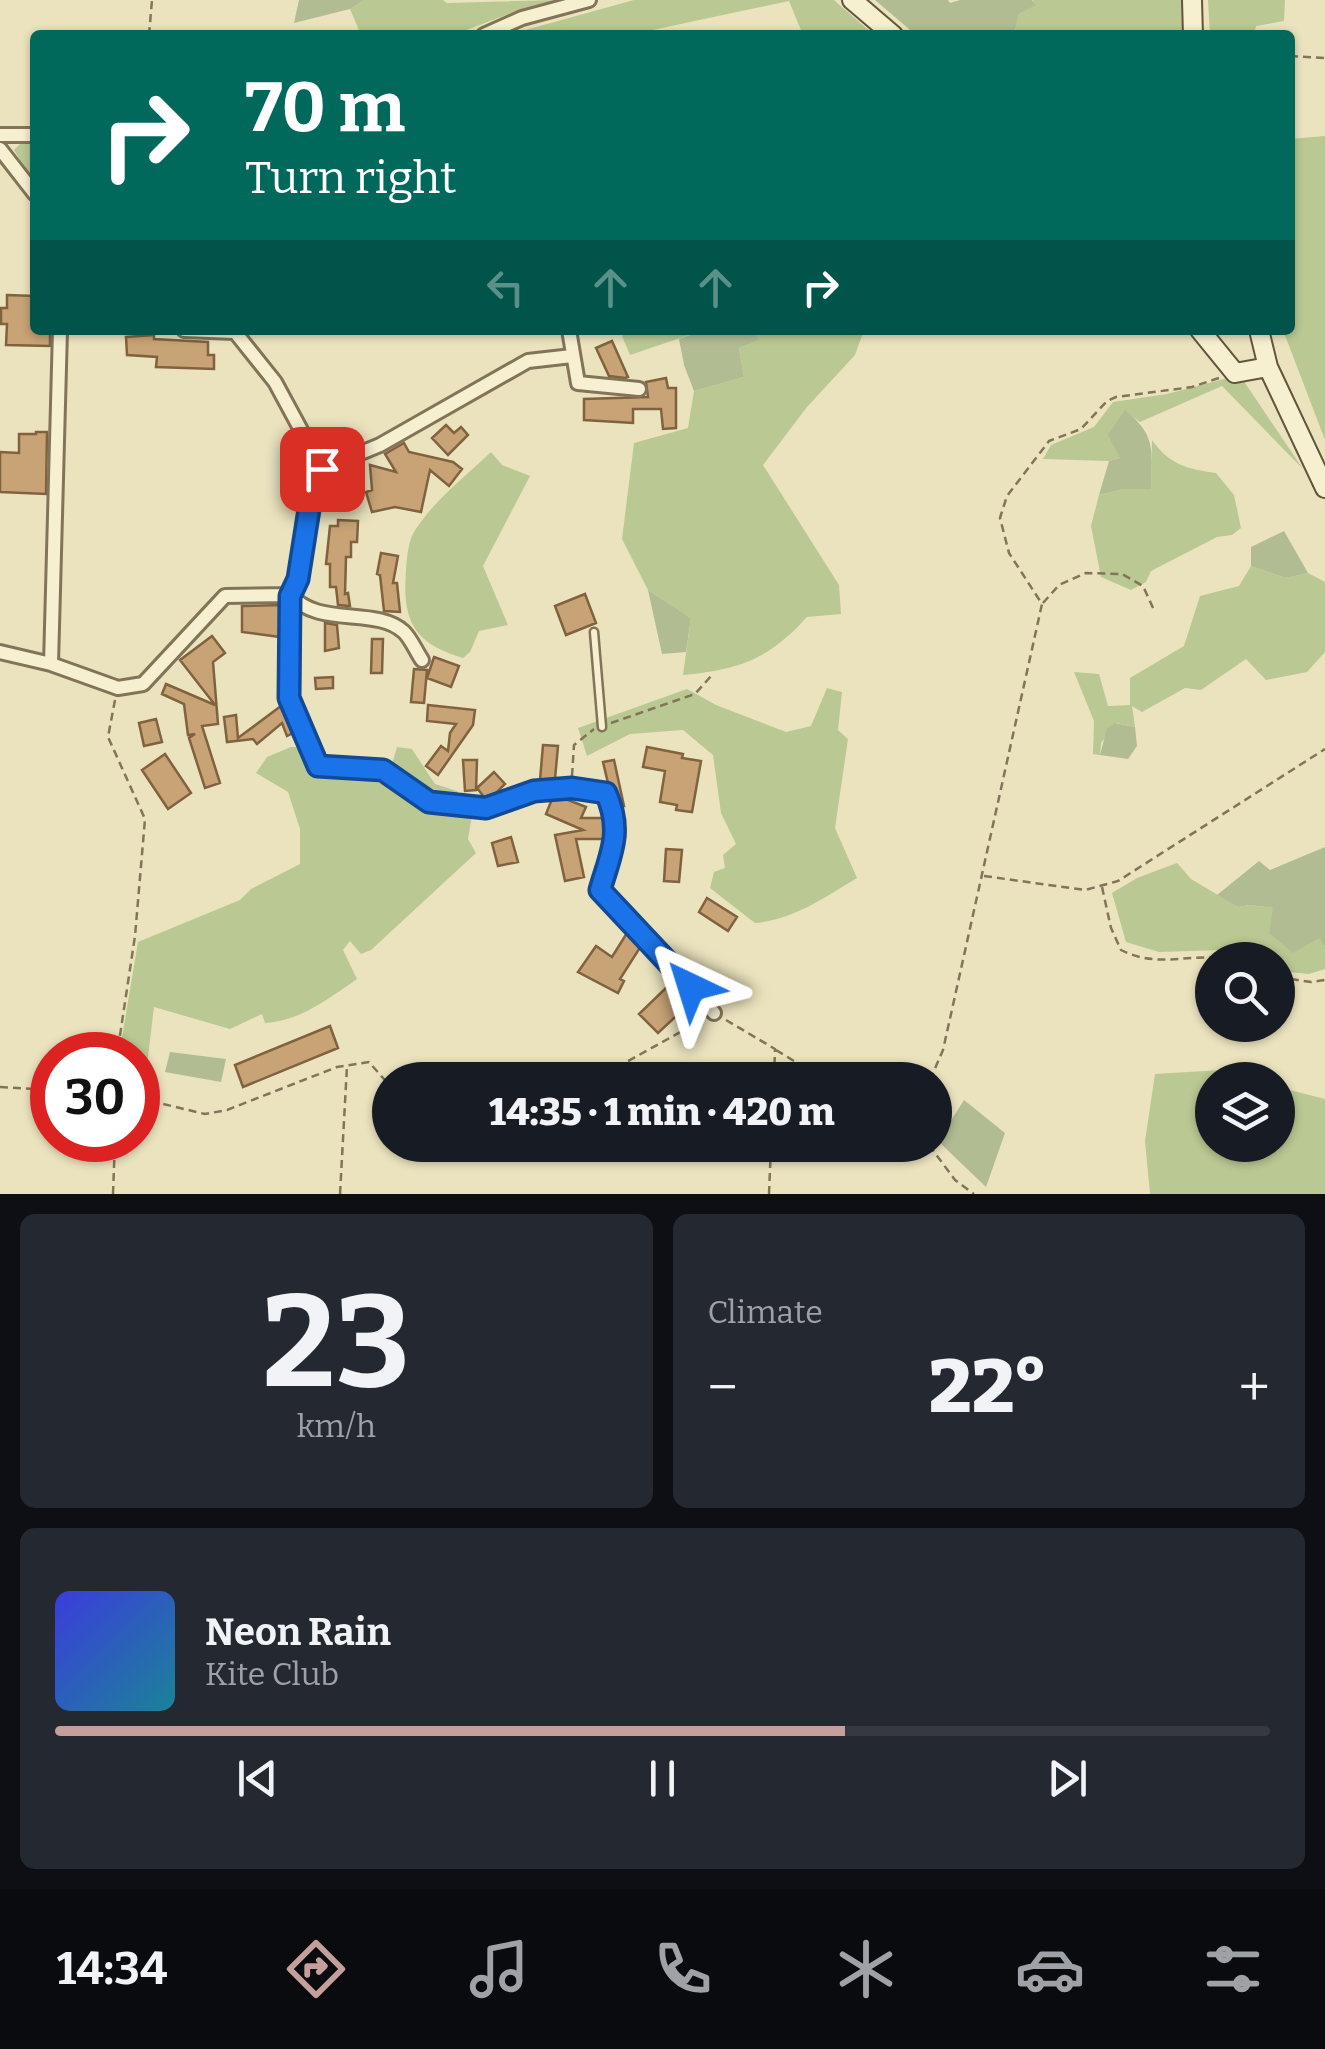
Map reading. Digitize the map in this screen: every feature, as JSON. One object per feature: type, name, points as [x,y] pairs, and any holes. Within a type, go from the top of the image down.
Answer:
[{"type":"street","points":[[497,30],[522,18],[589,0]]},
{"type":"street","points":[[852,0],[887,30]]},
{"type":"street","points":[[1192,0],[1194,30]]},
{"type":"street","points":[[0,135],[30,135]]},
{"type":"street","points":[[0,150],[30,188]]},
{"type":"street","points":[[51,664],[60,335]]},
{"type":"street","points":[[238,335],[275,382],[322,469]]},
{"type":"street","points":[[570,335],[578,383],[639,389]]},
{"type":"street","points":[[1204,335],[1235,372],[1268,366]]},
{"type":"street","points":[[1260,335],[1268,366],[1325,488]]},
{"type":"street","points":[[572,356],[528,361],[380,444],[322,469],[310,503],[298,579],[290,596],[289,698],[318,766],[383,770],[429,802],[486,808],[534,791],[572,788],[606,793],[617,830],[600,890],[714,1013]]},
{"type":"street","points":[[0,652],[51,664],[118,688],[143,684],[225,596],[290,596],[300,607],[354,620],[374,618],[403,631],[422,660]]},
{"type":"lane","points":[[594,632],[602,726]]},
{"type":"path","points":[[149,30],[152,0]]},
{"type":"path","points":[[1295,56],[1325,58]]},
{"type":"path","points":[[1042,604],[1009,553],[1000,518],[1006,496],[1049,441],[1082,429],[1107,401],[1116,397],[1192,387],[1235,372]]},
{"type":"path","points":[[937,1062],[983,876],[1042,604],[1059,584],[1086,573],[1122,574],[1143,586],[1154,610]]},
{"type":"path","points":[[572,788],[574,745],[588,732],[695,694],[712,675]]},
{"type":"path","points":[[118,688],[108,736],[145,819],[136,936],[121,1032]]},
{"type":"path","points":[[983,876],[1085,890],[1118,882],[1325,748]]},
{"type":"path","points":[[1102,886],[1111,928],[1121,950],[1139,959],[1164,962],[1195,958]]},
{"type":"path","points":[[1295,980],[1325,980]]},
{"type":"path","points":[[626,1062],[714,1013],[795,1062]]},
{"type":"path","points":[[775,1050],[775,1062]]},
{"type":"path","points":[[160,1103],[205,1114],[228,1110],[346,1066],[369,1062],[372,1065]]},
{"type":"path","points":[[340,1194],[346,1066]]},
{"type":"path","points":[[0,1088],[30,1089]]},
{"type":"path","points":[[113,1194],[114,1162]]},
{"type":"path","points":[[769,1194],[770,1162]]},
{"type":"path","points":[[942,1162],[974,1194]]},
{"type":"green space","points":[[299,0],[364,0],[350,9],[294,23]]},
{"type":"green space","points":[[364,0],[556,0],[466,30],[359,30],[350,9]]},
{"type":"green space","points":[[634,0],[834,0],[868,30],[801,30],[789,1],[653,30],[525,30]]},
{"type":"green space","points":[[875,0],[1032,0],[1036,5],[1019,14],[1015,30],[910,30]]},
{"type":"green space","points":[[1033,0],[1183,0],[1183,30],[1015,30],[1019,14],[1035,5]]},
{"type":"green space","points":[[1208,0],[1285,0],[1284,21],[1256,26],[1255,30],[1210,30]]},
{"type":"green space","points":[[1325,136],[1325,440],[1285,335],[1295,335],[1295,139]]},
{"type":"green space","points":[[22,142],[30,143],[30,175],[29,175],[14,150]]},
{"type":"green space","points":[[623,335],[689,335],[630,355]]},
{"type":"green space","points":[[690,335],[756,335],[758,340],[739,348],[744,377],[694,391],[679,339]]},
{"type":"green space","points":[[756,335],[862,335],[855,355],[807,407],[763,465],[839,585],[841,614],[807,617],[779,643],[752,660],[683,675],[691,618],[648,590],[622,539],[634,443],[688,428],[694,391],[744,377],[739,348],[757,340]]},
{"type":"green space","points":[[1228,378],[1243,380],[1303,469],[1222,386],[1140,422],[1125,411],[1120,458],[1043,459],[1051,445],[1094,427],[1113,402],[1167,394]]},
{"type":"green space","points":[[1125,410],[1148,437],[1151,489],[1124,489],[1099,495],[1109,461],[1120,458],[1108,435]]},
{"type":"green space","points":[[1152,440],[1180,464],[1216,473],[1234,495],[1241,528],[1151,571],[1146,582],[1131,590],[1101,577],[1091,526],[1099,495],[1124,489],[1151,489]]},
{"type":"green space","points":[[491,452],[502,465],[530,476],[483,566],[508,625],[479,631],[463,658],[422,637],[409,617],[405,588],[407,555],[414,532],[430,510]]},
{"type":"green space","points":[[1284,531],[1308,573],[1286,578],[1251,566],[1251,547]]},
{"type":"green space","points":[[1251,566],[1286,578],[1308,573],[1325,582],[1325,652],[1307,672],[1266,680],[1246,659],[1201,690],[1185,688],[1142,712],[1132,706],[1135,727],[1116,723],[1101,743],[1100,755],[1093,754],[1094,721],[1074,672],[1099,674],[1108,706],[1130,705],[1130,678],[1184,646],[1200,596],[1239,586]]},
{"type":"green space","points":[[648,590],[691,618],[686,652],[662,654]]},
{"type":"green space","points":[[827,688],[842,692],[838,730],[848,739],[835,828],[857,878],[808,906],[769,921],[755,923],[710,888],[714,872],[725,868],[723,855],[736,844],[721,813],[713,755],[683,730],[630,734],[587,756],[578,728],[687,689],[716,705],[786,732],[811,726]]},
{"type":"green space","points":[[1115,723],[1135,727],[1137,746],[1128,759],[1100,755],[1107,728]]},
{"type":"green space","points":[[291,747],[315,747],[336,761],[391,767],[397,747],[412,749],[435,784],[457,791],[472,815],[468,839],[476,853],[371,950],[361,954],[350,941],[343,950],[357,979],[302,1013],[265,1023],[262,1014],[230,1029],[154,1007],[151,1032],[123,1032],[138,942],[240,900],[251,889],[300,864],[300,829],[288,792],[256,773],[267,757]]},
{"type":"green space","points":[[1325,847],[1325,947],[1319,938],[1295,952],[1295,942],[1280,942],[1269,933],[1273,908],[1238,907],[1217,895],[1259,861],[1270,870]]},
{"type":"green space","points":[[1177,863],[1191,879],[1238,907],[1274,908],[1319,937],[1325,947],[1325,969],[1309,974],[1295,973],[1295,942],[1195,942],[1195,951],[1159,952],[1126,942],[1112,893],[1137,878]]},
{"type":"green space","points":[[170,1052],[226,1059],[221,1082],[165,1072]]},
{"type":"green space","points":[[1195,1072],[1195,1162],[1295,1162],[1295,1091],[1325,1099],[1325,1194],[1150,1194],[1145,1141],[1155,1074]]},
{"type":"green space","points":[[964,1100],[1005,1133],[986,1187],[952,1154],[952,1119]]},
{"type":"building","points":[[7,295],[30,296],[30,335],[50,335],[50,346],[6,345],[7,324],[1,324],[1,308],[7,308]]},
{"type":"building","points":[[154,335],[154,339],[208,342],[208,355],[214,355],[214,369],[156,367],[157,357],[127,355],[126,337]]},
{"type":"building","points":[[612,341],[628,377],[609,376],[596,348]]},
{"type":"building","points":[[666,378],[668,388],[676,388],[676,428],[663,429],[661,409],[633,409],[633,423],[584,420],[584,399],[648,397],[646,382]]},
{"type":"building","points":[[446,425],[454,433],[461,427],[468,435],[448,455],[432,438]]},
{"type":"building","points":[[47,432],[46,494],[0,492],[0,452],[19,453],[19,434]]},
{"type":"building","points":[[404,443],[409,452],[453,462],[462,469],[449,486],[430,470],[421,512],[395,507],[372,512],[366,492],[372,490],[370,465],[396,472],[385,454]]},
{"type":"building","points":[[350,483],[353,501],[338,504],[334,486]]},
{"type":"building","points":[[338,520],[358,521],[357,542],[351,542],[351,557],[346,557],[345,594],[348,593],[350,606],[338,605],[336,587],[330,587],[330,564],[326,564],[330,526],[338,526]]},
{"type":"building","points":[[381,553],[398,556],[393,583],[397,583],[400,612],[384,611],[377,574]]},
{"type":"building","points":[[585,594],[596,623],[566,635],[555,606]]},
{"type":"building","points":[[281,605],[280,637],[242,632],[242,606]]},
{"type":"building","points":[[325,623],[337,625],[339,648],[325,651]]},
{"type":"building","points":[[212,636],[225,653],[213,662],[218,724],[202,726],[220,783],[205,788],[189,738],[195,734],[188,735],[184,704],[162,694],[166,684],[215,705],[180,660]]},
{"type":"building","points":[[372,639],[383,639],[382,673],[371,673]]},
{"type":"building","points":[[434,657],[459,666],[451,687],[427,678]]},
{"type":"building","points":[[414,669],[427,670],[424,703],[411,702]]},
{"type":"building","points":[[333,677],[333,688],[316,689],[315,678]]},
{"type":"building","points":[[428,705],[475,710],[473,725],[438,775],[426,766],[441,746],[448,751],[450,733],[456,724],[427,721]]},
{"type":"building","points":[[281,706],[293,733],[287,736],[282,723],[257,744],[253,739],[227,742],[224,717],[236,715],[238,738]]},
{"type":"building","points":[[156,719],[162,742],[144,746],[139,723]]},
{"type":"building","points":[[543,745],[558,746],[555,779],[540,780]]},
{"type":"building","points":[[647,747],[701,761],[692,812],[660,802],[665,771],[643,767]]},
{"type":"building","points":[[165,754],[191,793],[168,809],[142,770]]},
{"type":"building","points":[[463,760],[477,760],[476,790],[465,791]]},
{"type":"building","points":[[614,760],[624,806],[608,783],[603,762]]},
{"type":"building","points":[[494,772],[505,784],[484,797],[477,788]]},
{"type":"building","points":[[563,798],[586,807],[581,818],[603,818],[604,831],[604,839],[576,839],[584,877],[565,881],[555,835],[583,830],[546,814],[552,799]]},
{"type":"building","points":[[511,837],[518,862],[498,866],[492,843]]},
{"type":"building","points":[[666,849],[682,850],[679,882],[664,881]]},
{"type":"building","points":[[707,898],[737,917],[728,931],[699,912]]},
{"type":"building","points":[[627,933],[641,946],[620,979],[624,981],[618,993],[578,972],[596,946],[612,957]]},
{"type":"building","points":[[669,985],[688,1005],[658,1033],[639,1014]]},
{"type":"building","points":[[330,1026],[338,1048],[243,1087],[235,1065]]},
{"type":"route","points":[[322,469],[310,503],[298,579],[290,596],[289,698],[318,766],[383,770],[429,802],[486,808],[534,791],[572,788],[606,793],[617,830],[600,890],[691,987]]}]
